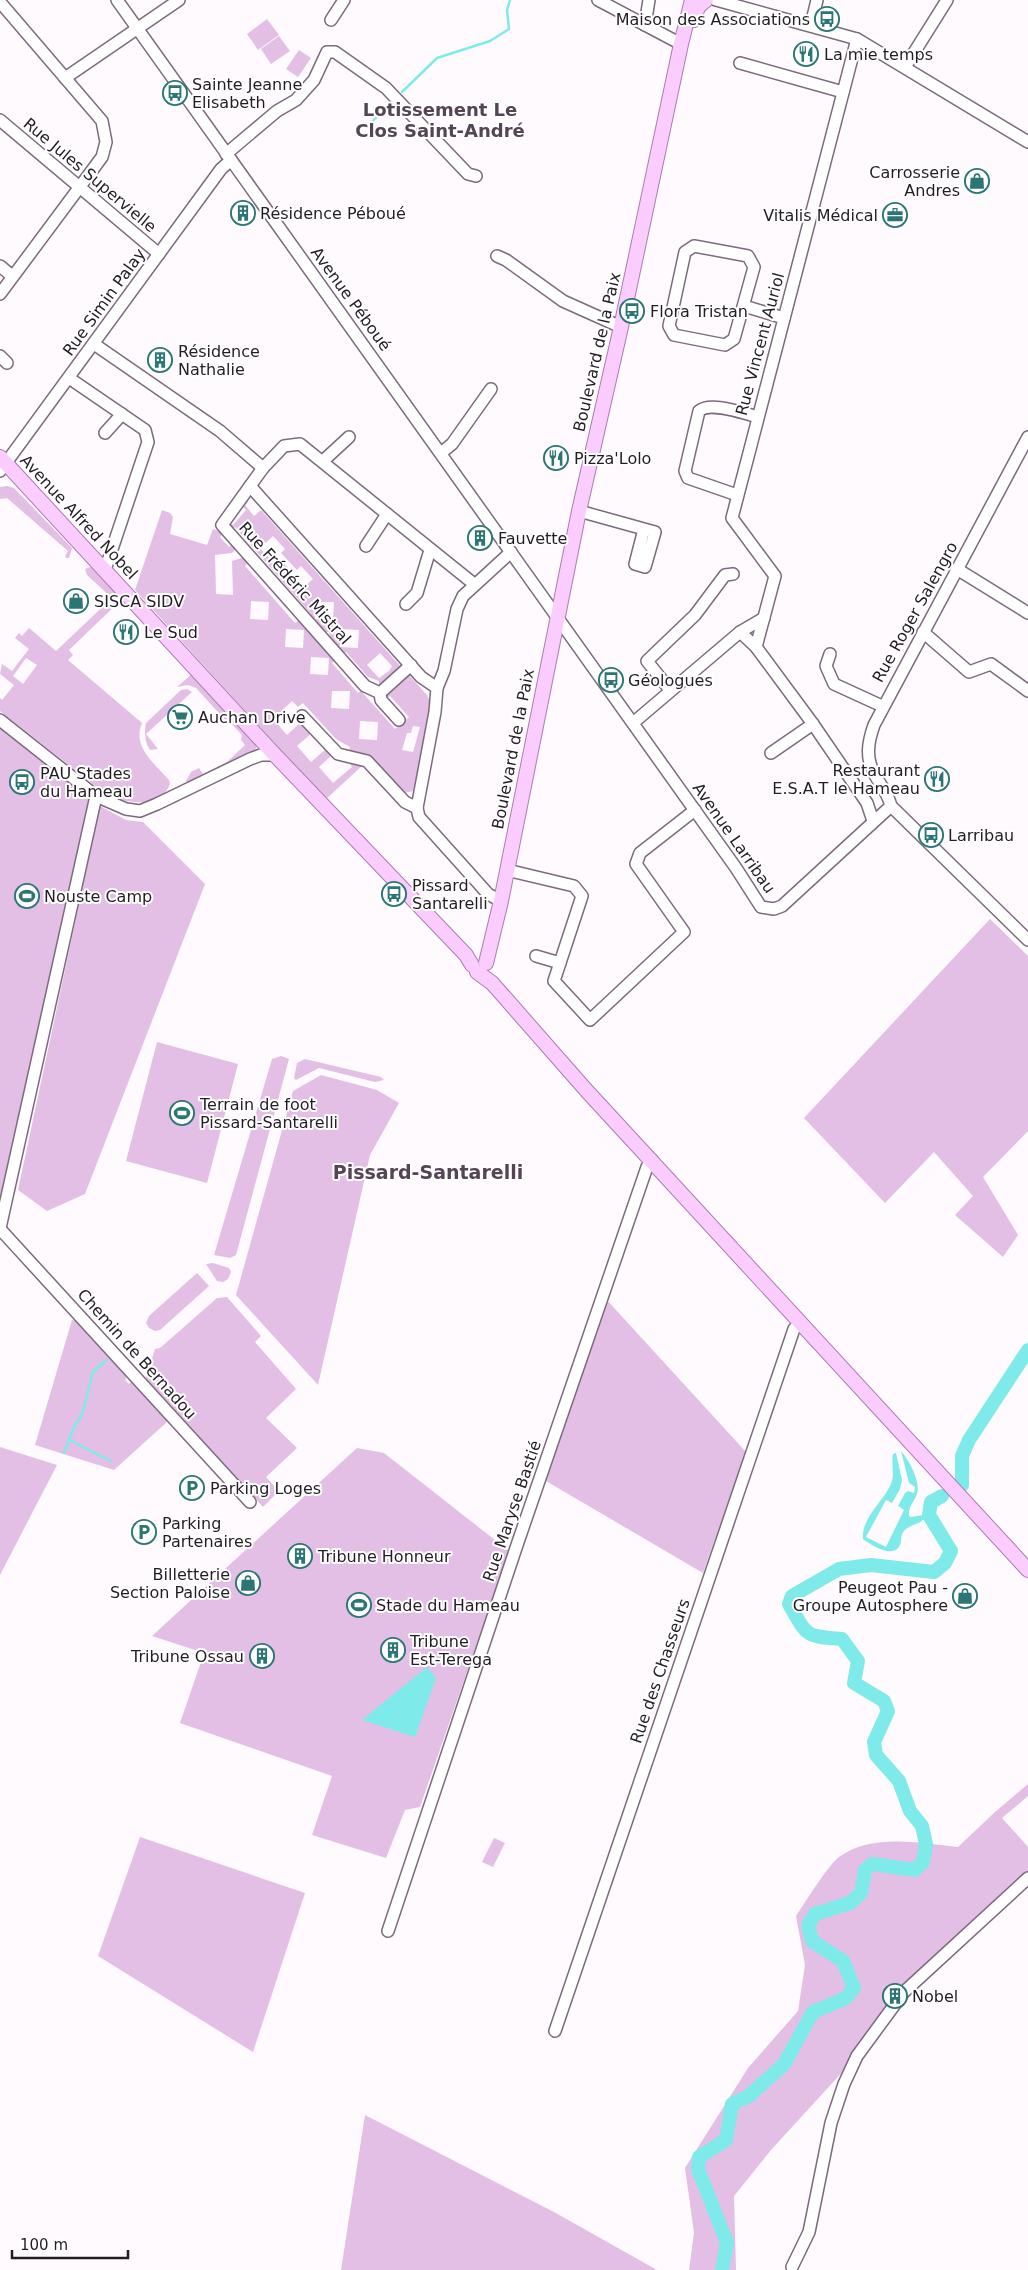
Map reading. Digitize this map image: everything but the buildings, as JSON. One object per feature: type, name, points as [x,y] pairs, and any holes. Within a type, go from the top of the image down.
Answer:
[{"type":"main road","name":"Boulevard de la Paix","points":[[481,965],[501,901],[579,511],[692,0]]},
{"type":"main road","points":[[681,44],[688,38],[698,7],[706,0]]},
{"type":"main road","name":"Avenue Alfred Nobel","points":[[2,464],[105,570],[275,755],[481,965],[586,1090],[1028,1570]]},
{"type":"street","name":"Avenue Péboué","points":[[117,0],[558,617]]},
{"type":"street","points":[[64,78],[179,0]]},
{"type":"street","points":[[331,20],[344,0]]},
{"type":"street","points":[[598,0],[681,44]]},
{"type":"street","points":[[645,25],[649,0]]},
{"type":"street","points":[[716,0],[857,39],[1028,142]]},
{"type":"street","points":[[811,25],[817,0]]},
{"type":"street","points":[[905,67],[947,0]]},
{"type":"street","points":[[0,2],[102,121],[106,142],[102,156],[0,294]]},
{"type":"street","name":"Rue Vincent Auriol","points":[[756,647],[775,576],[732,518],[857,39]]},
{"type":"street","name":"Rue Simin Palay","points":[[2,464],[69,378],[228,157],[277,111],[296,100],[314,80],[327,52],[336,52],[386,88],[468,174],[476,176]]},
{"type":"street","points":[[740,63],[843,92]]},
{"type":"street","name":"Rue Jules Supervielle","points":[[0,120],[159,254]]},
{"type":"street","points":[[694,246],[748,256],[754,267],[744,306],[734,339],[725,345],[674,335],[668,326],[685,252],[694,246]]},
{"type":"street","points":[[497,256],[506,260],[563,301],[621,327]]},
{"type":"street","points":[[0,266],[12,276]]},
{"type":"street","points":[[744,306],[784,318]]},
{"type":"street","points":[[94,344],[220,431],[263,468]]},
{"type":"street","points":[[69,378],[145,430],[148,442],[105,570]]},
{"type":"street","points":[[440,453],[452,444],[491,389]]},
{"type":"street","points":[[737,495],[688,478],[685,471],[699,412],[704,407],[712,406],[758,417]]},
{"type":"street","points":[[105,433],[122,414]]},
{"type":"street","points":[[323,461],[349,437]]},
{"type":"street","name":"Rue Roger Salengro","points":[[890,806],[889,796],[874,774],[868,757],[869,739],[882,706],[1028,437]]},
{"type":"street","name":"Rue Frédéric Mistral","points":[[399,720],[381,700],[380,693],[364,686],[222,526],[263,468],[284,446],[300,444],[474,584]]},
{"type":"street","name":"Rue Frédéric Mistral","points":[[250,486],[421,677],[437,688]]},
{"type":"street","points":[[579,511],[644,528]]},
{"type":"street","points":[[366,546],[387,514]]},
{"type":"street","points":[[406,604],[417,593],[430,550]]},
{"type":"street","points":[[501,901],[488,894],[419,817],[417,808],[435,712],[437,688],[444,671],[457,609],[463,596],[474,584],[511,552]]},
{"type":"street","points":[[957,569],[1028,613]]},
{"type":"street","points":[[670,690],[647,661],[695,615],[725,575],[733,574]]},
{"type":"street","name":"Avenue Larribau","points":[[558,617],[695,810],[761,907],[769,909],[782,906],[890,806]]},
{"type":"street","points":[[633,723],[740,632],[764,618]]},
{"type":"street","points":[[740,632],[756,647],[813,724],[867,802],[873,821]]},
{"type":"street","points":[[923,632],[968,672],[991,664],[1028,690]]},
{"type":"street","points":[[830,654],[826,666],[834,684],[882,706]]},
{"type":"street","points":[[380,693],[411,665]]},
{"type":"street","points":[[302,716],[338,754],[366,761],[405,802],[417,808]]},
{"type":"street","points":[[0,720],[96,796],[126,810],[140,811],[250,759],[261,755],[275,755]]},
{"type":"street","points":[[771,753],[813,724]]},
{"type":"street","name":"Chemin de Bernadou","points":[[96,796],[1,1225],[250,1502]]},
{"type":"street","points":[[890,806],[1028,940]]},
{"type":"street","points":[[507,870],[574,886],[582,896],[554,982],[590,1020],[684,932],[636,864],[640,853],[695,810]]},
{"type":"street","points":[[536,956],[560,963]]},
{"type":"street","name":"Rue Maryse Bastié","points":[[388,1932],[520,1536],[647,1167],[652,1160]]},
{"type":"street","name":"Rue des Chasseurs","points":[[555,2031],[794,1329],[800,1323]]},
{"type":"street","points":[[792,2266],[809,2232],[832,2123],[844,2084],[857,2056],[904,1992],[1028,1878]]},
{"type":"shaded area","points":[[267,19],[279,35],[258,50],[247,34]]},
{"type":"shaded area","points":[[279,36],[290,51],[271,64],[261,49]]},
{"type":"shaded area","points":[[299,50],[311,58],[298,77],[286,69]]},
{"type":"shaded area","points":[[0,487],[14,488],[72,548],[69,558],[65,556],[68,551],[7,498],[0,499]]},
{"type":"shaded area","points":[[246,499],[248,502],[245,505],[254,516],[261,510],[402,668],[386,683],[379,685],[379,681],[368,677],[346,652],[342,656],[331,644],[329,632],[319,632],[307,618],[311,614],[235,527],[231,531],[229,521],[233,525],[246,510],[242,506]],"holes":[[[273,536],[285,549],[281,553],[297,570],[301,566],[313,579],[300,591],[288,578],[293,573],[277,556],[272,561],[260,548]],[[316,602],[334,602],[333,620],[315,619]],[[341,629],[359,630],[358,648],[340,647]],[[380,653],[392,666],[389,671],[379,678],[367,665]]]},
{"type":"shaded area","points":[[162,510],[170,513],[173,517],[170,534],[207,545],[213,529],[223,533],[220,537],[229,547],[233,544],[236,549],[232,553],[215,555],[216,594],[233,595],[232,561],[244,557],[249,562],[245,566],[295,623],[299,620],[336,660],[332,663],[358,693],[361,691],[395,729],[409,717],[390,696],[385,700],[385,695],[407,673],[427,695],[432,705],[414,791],[404,793],[348,753],[350,747],[336,739],[303,703],[298,707],[292,701],[273,719],[287,735],[302,721],[313,732],[297,746],[311,762],[327,748],[333,754],[319,767],[333,783],[352,767],[349,762],[363,765],[326,799],[135,590]],"holes":[[[251,601],[269,602],[268,620],[250,619]],[[286,629],[304,630],[303,648],[285,647]],[[311,657],[329,658],[328,675],[310,674]],[[332,691],[350,691],[349,709],[331,708]],[[360,721],[378,722],[377,740],[359,739]],[[413,726],[420,727],[413,752],[402,750],[407,733],[411,733]]]},
{"type":"shaded area","points":[[90,567],[96,571],[122,599],[69,650],[73,655],[68,660],[142,723],[140,740],[142,747],[151,761],[169,780],[170,784],[159,798],[151,801],[133,802],[107,795],[0,711],[0,698],[2,700],[14,685],[0,674],[2,664],[12,671],[29,649],[15,638],[19,633],[22,636],[29,628],[56,651],[112,598],[87,575],[85,569]],"holes":[[[26,658],[37,665],[23,684],[13,676]]]},
{"type":"shaded area","points":[[193,673],[257,745],[255,751],[188,783],[186,781],[191,772],[199,768],[203,774],[227,762],[245,745],[241,740],[242,735],[229,721],[227,722],[196,688],[188,685],[177,687]]},
{"type":"shaded area","points":[[187,689],[192,692],[146,734],[158,749],[150,750],[145,737],[146,723],[181,690]]},
{"type":"shaded area","points":[[0,723],[90,796],[0,1199]]},
{"type":"shaded area","points":[[100,806],[126,820],[143,822],[205,884],[85,1194],[47,1211],[18,1190]]},
{"type":"shaded area","points":[[990,919],[1028,956],[1028,1131],[983,1177],[1018,1235],[1003,1257],[955,1215],[973,1196],[934,1152],[885,1203],[804,1118]]},
{"type":"shaded area","name":"Terrain de foot Pissard-Santarelli","points":[[157,1042],[238,1064],[207,1183],[126,1161]]},
{"type":"shaded area","points":[[281,1056],[289,1059],[236,1255],[230,1258],[214,1255],[272,1059]]},
{"type":"shaded area","points":[[305,1059],[381,1077],[384,1080],[375,1082],[319,1068],[296,1080],[294,1078],[297,1063]]},
{"type":"shaded area","points":[[321,1075],[377,1090],[399,1103],[370,1155],[318,1385],[236,1295],[293,1091]]},
{"type":"shaded area","points":[[213,1263],[229,1268],[231,1272],[228,1279],[223,1282],[217,1281],[206,1264]]},
{"type":"shaded area","points":[[197,1273],[209,1286],[160,1330],[155,1331],[149,1328],[146,1323],[149,1316]]},
{"type":"shaded area","points":[[227,1297],[261,1336],[255,1342],[296,1389],[266,1418],[297,1448],[266,1477],[279,1491],[263,1507],[146,1378],[155,1349],[160,1348],[217,1298]]},
{"type":"shaded area","points":[[605,1298],[746,1452],[703,1573],[546,1481]]},
{"type":"shaded area","points":[[72,1320],[76,1321],[127,1376],[125,1380],[129,1384],[132,1381],[168,1421],[114,1470],[35,1445]]},
{"type":"shaded area","points":[[0,1447],[57,1465],[0,1575]]},
{"type":"shaded area","points":[[357,1448],[384,1453],[509,1551],[420,1807],[405,1810],[386,1858],[312,1835],[332,1776],[180,1723],[204,1653],[152,1636]]},
{"type":"shaded area","points":[[1028,1784],[1028,1796],[1002,1818],[1028,1847],[1028,1878],[904,1992],[857,2056],[771,2150],[734,2196],[736,2270],[689,2270],[694,2233],[685,2168],[748,2068],[798,2011],[805,1965],[796,1916],[829,1867],[839,1857],[852,1850],[881,1842],[912,1842],[958,1847]]},
{"type":"shaded area","points":[[140,1837],[305,1893],[253,2052],[98,1956]]},
{"type":"shaded area","points":[[494,1838],[505,1843],[493,1867],[482,1862]]},
{"type":"shaded area","points":[[365,2115],[554,2212],[657,2270],[341,2270]]},
{"type":"water","points":[[901,1451],[911,1465],[918,1489],[910,1507],[909,1516],[924,1515],[926,1517],[904,1531],[899,1547],[895,1550],[886,1551],[863,1539],[863,1531],[869,1517],[891,1484],[893,1477],[893,1454]]},
{"type":"water","points":[[427,1667],[436,1678],[415,1737],[362,1720]]},
{"type":"pier","points":[[901,1451],[909,1483],[915,1487],[914,1493],[908,1491],[905,1493],[898,1506],[904,1510],[886,1547],[866,1537],[886,1500],[892,1503],[900,1489],[902,1480],[896,1453]]},
{"type":"waterway","points":[[402,92],[437,58],[490,41],[509,29],[507,10],[510,0]]},
{"type":"waterway","points":[[368,126],[390,103]]},
{"type":"waterway","points":[[962,1485],[962,1456],[969,1440],[1028,1350]]},
{"type":"waterway","points":[[64,1453],[75,1425],[82,1415],[93,1372],[106,1360]]},
{"type":"waterway","points":[[69,1440],[111,1461]]},
{"type":"waterway","points":[[722,2270],[727,2243],[698,2169],[699,2157],[726,2140],[732,2104],[749,2096],[784,2064],[813,2012],[846,1998],[854,1988],[843,1961],[812,1941],[808,1925],[815,1914],[850,1903],[861,1893],[865,1870],[872,1864],[915,1870],[923,1862],[926,1844],[922,1826],[910,1811],[899,1781],[876,1755],[874,1742],[888,1711],[884,1701],[854,1683],[858,1661],[842,1639],[820,1637],[808,1633],[789,1604],[792,1596],[839,1569],[871,1565],[934,1572],[945,1563],[951,1551],[929,1515],[931,1502],[942,1496]]},
{"type":"place","name":"Maison des Associations","points":[[827,19]]},
{"type":"place","name":"La mie temps","points":[[806,54]]},
{"type":"place","name":"Sainte Jeanne Elisabeth","points":[[175,93]]},
{"type":"place","name":"Carrosserie Andres","points":[[977,181]]},
{"type":"place","name":"Résidence Péboué","points":[[243,213]]},
{"type":"place","name":"Vitalis Médical","points":[[895,215]]},
{"type":"place","name":"Flora Tristan","points":[[632,311]]},
{"type":"place","name":"Résidence Nathalie","points":[[160,360]]},
{"type":"place","name":"Pizza'Lolo","points":[[556,458]]},
{"type":"place","name":"Fauvette","points":[[480,538]]},
{"type":"place","name":"SISCA SIDV","points":[[76,601]]},
{"type":"place","name":"Le Sud","points":[[126,632]]},
{"type":"place","name":"Géologues","points":[[611,680]]},
{"type":"place","name":"Auchan Drive","points":[[180,717]]},
{"type":"place","name":"Restaurant E.S.A.T le Hameau","points":[[937,779]]},
{"type":"place","name":"PAU Stades du Hameau","points":[[22,782]]},
{"type":"place","name":"Larribau","points":[[931,835]]},
{"type":"place","name":"Pissard Santarelli","points":[[394,894]]},
{"type":"place","name":"Nouste Camp","points":[[27,896]]},
{"type":"place","name":"Terrain de foot Pissard-Santarelli","points":[[182,1113]]},
{"type":"place","name":"Parking Loges","points":[[192,1488]]},
{"type":"place","name":"Parking Partenaires","points":[[144,1532]]},
{"type":"place","name":"Tribune Honneur","points":[[300,1556]]},
{"type":"place","name":"Billetterie Section Paloise","points":[[248,1583]]},
{"type":"place","name":"Peugeot Pau - Groupe Autosphere","points":[[965,1596]]},
{"type":"place","name":"Stade du Hameau","points":[[359,1605]]},
{"type":"place","name":"Tribune Est-Terega","points":[[393,1650]]},
{"type":"place","name":"Tribune Ossau","points":[[262,1656]]},
{"type":"place","name":"Nobel","points":[[895,1996]]},
{"type":"district","name":"Lotissement Le Clos Saint-André","points":[[440,119]]},
{"type":"district","name":"Pissard-Santarelli","points":[[428,1172]]}]
